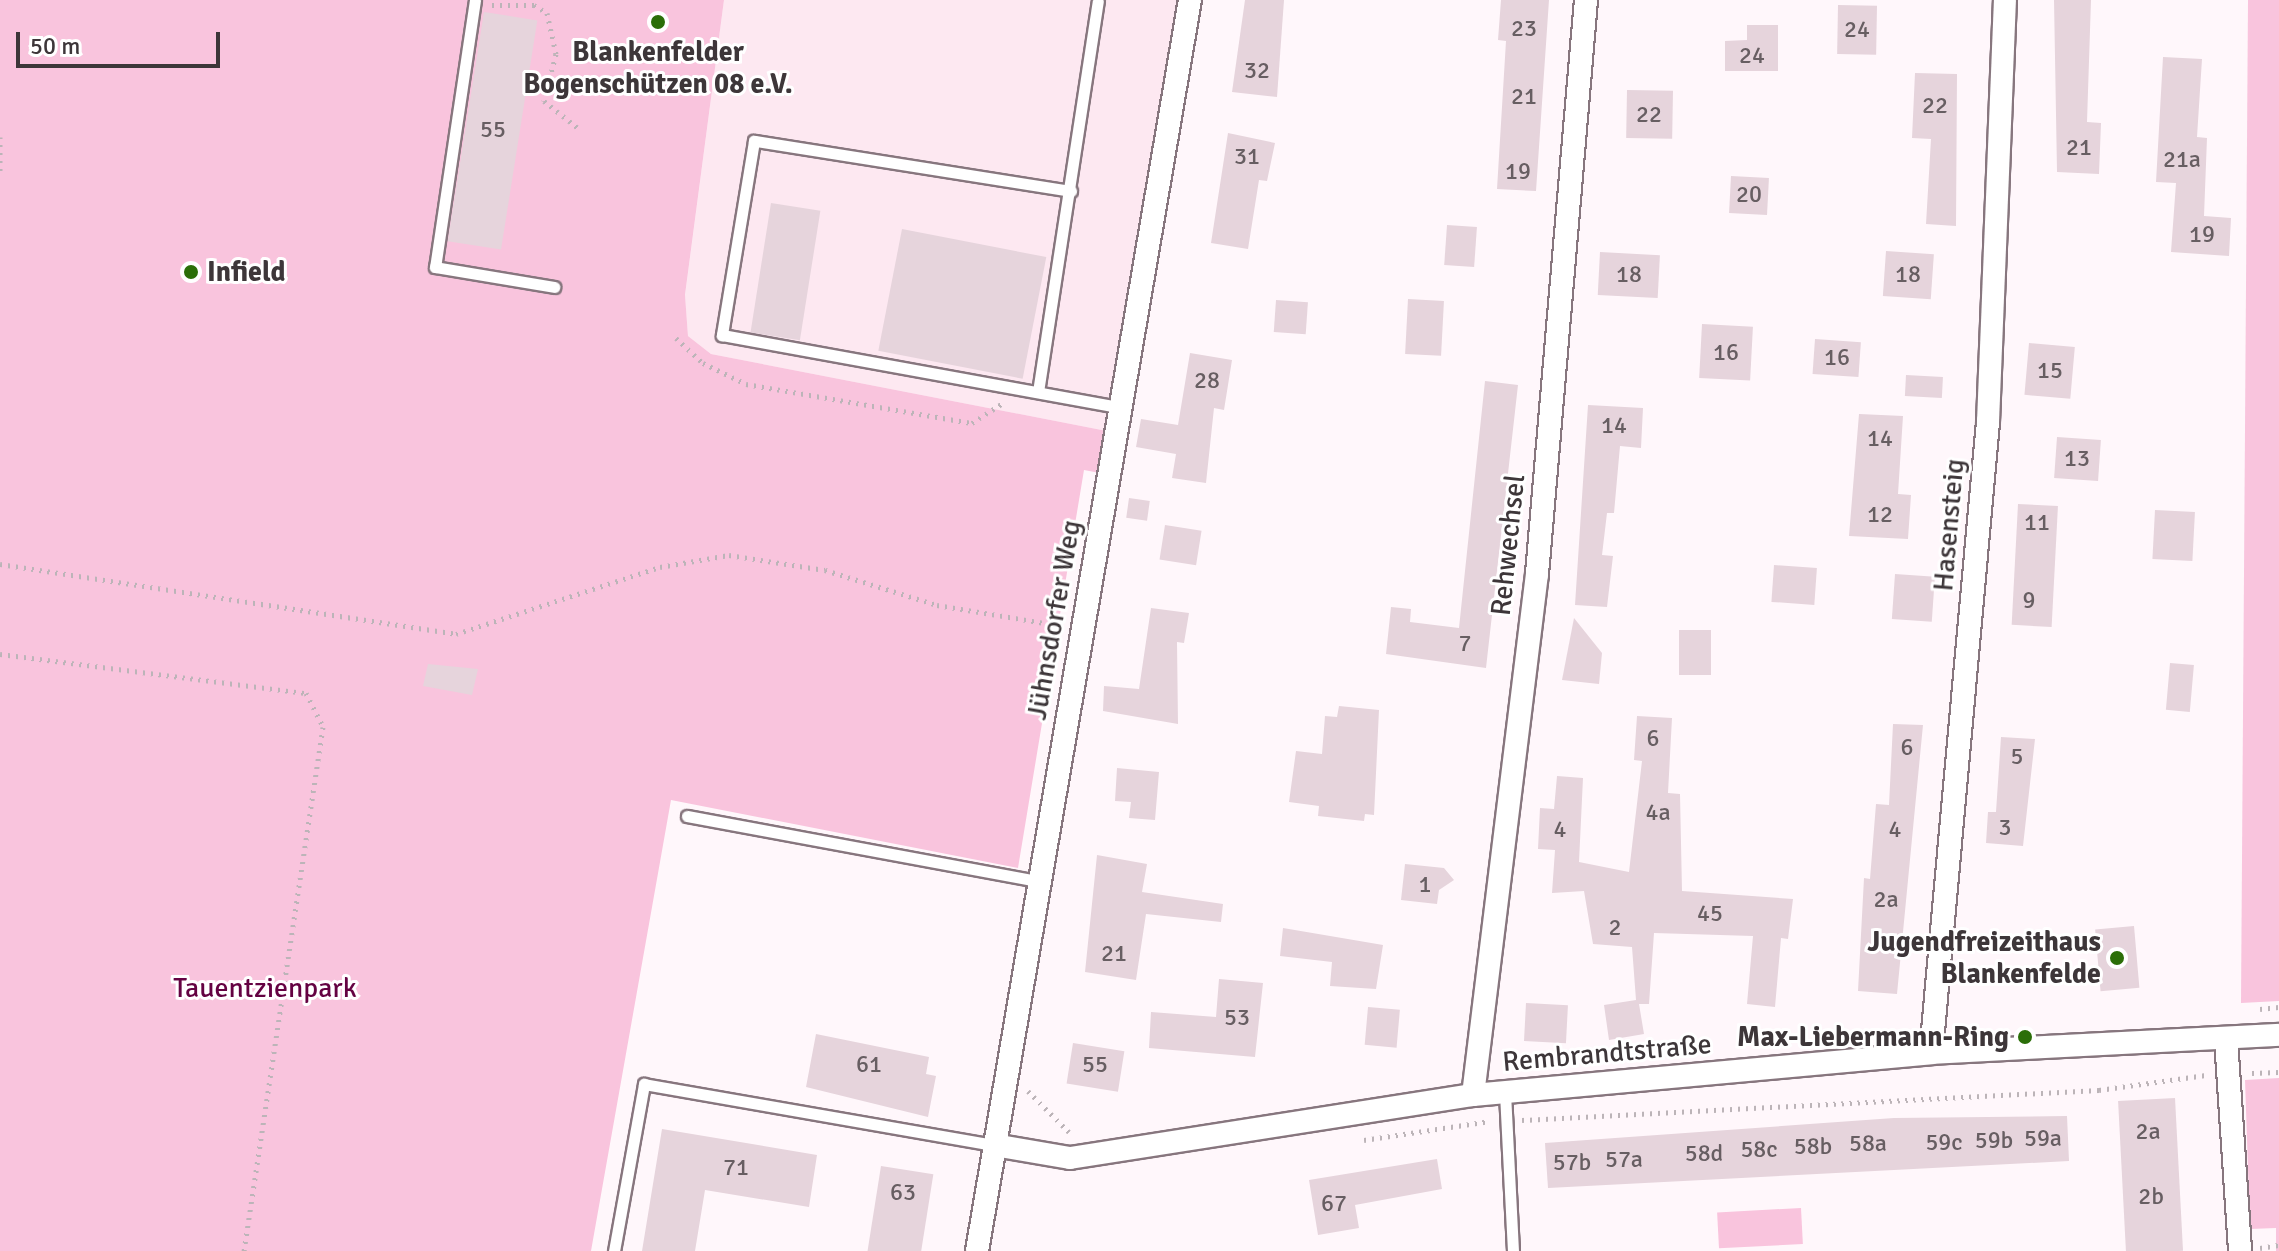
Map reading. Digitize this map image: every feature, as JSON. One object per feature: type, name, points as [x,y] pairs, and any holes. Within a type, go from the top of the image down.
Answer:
[{"type":"street","name":"Jühnsdorfer Weg","points":[[977,1251],[1190,0]]},
{"type":"street","name":"Rehwechsel","points":[[1473,1095],[1537,574],[1586,0]]},
{"type":"street","name":"Hasensteig","points":[[1931,1053],[1988,422],[2005,0]]},
{"type":"street","name":"Rembrandtstraße","points":[[994,1145],[1070,1158],[1473,1095],[1931,1053],[2279,1035]]},
{"type":"street","points":[[2226,1039],[2240,1251]]},
{"type":"lane","points":[[1038,392],[1098,2]]},
{"type":"lane","points":[[475,4],[435,267],[554,287]]},
{"type":"lane","points":[[1071,191],[754,141],[722,335],[1120,407]]},
{"type":"lane","points":[[687,816],[1038,881]]},
{"type":"lane","points":[[614,1251],[644,1084],[994,1145]]},
{"type":"lane","points":[[1505,1093],[1513,1251]]},
{"type":"path","points":[[475,4],[509,3],[547,13],[556,54],[544,101],[578,128]]},
{"type":"path","points":[[0,137],[0,171]]},
{"type":"path","points":[[676,338],[703,363],[746,384],[972,423],[1008,397]]},
{"type":"path","points":[[0,564],[456,634],[660,567],[729,555],[825,570],[937,605],[1083,630]]},
{"type":"path","points":[[0,654],[306,693],[323,727],[244,1251]]},
{"type":"path","points":[[1355,1141],[1505,1119],[1562,1123],[2099,1090],[2227,1074],[2279,1072]]},
{"type":"shaded area","points":[[724,0],[1190,0],[1117,433],[711,354],[688,336],[685,296]]},
{"type":"green space","name":"Tauentzienpark","points":[[0,0],[724,0],[685,295],[688,336],[711,354],[1117,433],[1110,475],[1084,470],[1018,868],[671,800],[591,1251],[0,1251]]},
{"type":"green space","points":[[2248,0],[2279,0],[2279,1001],[2241,1003]]},
{"type":"green space","points":[[2279,1078],[2279,1251],[2276,1251],[2276,1228],[2250,1229],[2245,1080]]},
{"type":"green space","points":[[1801,1208],[1803,1244],[1719,1248],[1717,1212]]},
{"type":"building","points":[[1245,0],[1284,0],[1277,97],[1232,92]]},
{"type":"building","points":[[1501,0],[1549,0],[1536,191],[1497,189],[1506,41],[1498,40]]},
{"type":"building","points":[[2054,0],[2091,0],[2087,122],[2101,123],[2099,174],[2057,172]]},
{"type":"building","points":[[1838,5],[1877,6],[1876,55],[1837,54]]},
{"type":"building","points":[[484,12],[537,20],[501,250],[448,241]]},
{"type":"building","points":[[1747,25],[1778,25],[1778,71],[1725,71],[1725,41],[1747,40]]},
{"type":"building","points":[[2163,57],[2202,59],[2197,137],[2207,138],[2204,216],[2231,218],[2229,256],[2171,252],[2176,183],[2156,182]]},
{"type":"building","points":[[1915,73],[1957,74],[1956,226],[1926,224],[1931,139],[1912,138]]},
{"type":"building","points":[[1627,90],[1673,91],[1672,139],[1626,138]]},
{"type":"building","points":[[1228,133],[1275,143],[1267,181],[1259,180],[1248,249],[1211,243]]},
{"type":"building","points":[[1731,176],[1769,178],[1767,215],[1729,213]]},
{"type":"building","points":[[771,203],[820,211],[800,340],[751,332]]},
{"type":"building","points":[[1447,225],[1477,227],[1474,267],[1444,265]]},
{"type":"building","points":[[902,229],[1046,257],[1023,379],[878,351]]},
{"type":"building","points":[[1886,251],[1934,254],[1931,299],[1883,296]]},
{"type":"building","points":[[1600,252],[1660,255],[1658,298],[1598,295]]},
{"type":"building","points":[[1408,299],[1444,301],[1441,356],[1405,354]]},
{"type":"building","points":[[1276,300],[1308,302],[1306,334],[1274,332]]},
{"type":"building","points":[[1702,324],[1753,327],[1750,381],[1699,378]]},
{"type":"building","points":[[1815,339],[1861,342],[1858,377],[1813,374]]},
{"type":"building","points":[[2029,343],[2075,347],[2070,399],[2024,395]]},
{"type":"building","points":[[1190,353],[1232,360],[1224,410],[1214,408],[1206,483],[1172,478],[1176,454],[1136,447],[1141,419],[1178,425]]},
{"type":"building","points":[[1906,375],[1943,377],[1942,398],[1905,396]]},
{"type":"building","points":[[1485,381],[1518,385],[1486,668],[1386,654],[1391,607],[1411,609],[1410,622],[1459,628]]},
{"type":"building","points":[[1588,405],[1643,408],[1641,448],[1620,446],[1614,513],[1607,513],[1602,555],[1613,556],[1607,607],[1575,605]]},
{"type":"building","points":[[1859,414],[1903,416],[1898,494],[1911,495],[1908,539],[1849,536]]},
{"type":"building","points":[[2057,437],[2101,440],[2098,481],[2054,478]]},
{"type":"building","points":[[1129,498],[1150,501],[1147,521],[1126,518]]},
{"type":"building","points":[[2018,504],[2058,506],[2052,627],[2012,625]]},
{"type":"building","points":[[2155,510],[2195,512],[2192,561],[2152,559]]},
{"type":"building","points":[[1165,525],[1202,531],[1196,565],[1160,560]]},
{"type":"building","points":[[1774,565],[1817,568],[1814,605],[1771,602]]},
{"type":"building","points":[[1895,574],[1935,577],[1932,622],[1892,619]]},
{"type":"building","points":[[1151,608],[1189,613],[1184,643],[1177,642],[1178,724],[1103,711],[1104,686],[1139,689]]},
{"type":"building","points":[[1574,618],[1602,653],[1599,684],[1562,680]]},
{"type":"building","points":[[1679,630],[1711,630],[1711,675],[1679,675]]},
{"type":"building","points":[[2170,663],[2194,665],[2190,712],[2166,710]]},
{"type":"building","points":[[428,664],[478,669],[472,695],[423,686]]},
{"type":"building","points":[[1339,706],[1379,710],[1374,815],[1365,814],[1364,821],[1318,816],[1319,806],[1289,802],[1296,751],[1322,754],[1325,716],[1337,717]]},
{"type":"building","points":[[1637,716],[1672,718],[1668,793],[1680,794],[1682,891],[1793,899],[1788,939],[1781,938],[1775,1007],[1747,1004],[1753,936],[1654,933],[1649,1004],[1639,1004],[1644,1034],[1609,1040],[1604,1005],[1636,1000],[1632,947],[1593,944],[1584,891],[1552,893],[1555,850],[1538,849],[1540,808],[1554,809],[1557,776],[1583,778],[1579,862],[1629,872],[1642,761],[1634,760]]},
{"type":"building","points":[[1893,724],[1923,725],[1897,994],[1858,991],[1864,878],[1870,879],[1876,804],[1889,805]]},
{"type":"building","points":[[2001,737],[2035,739],[2023,846],[1986,843],[1988,812],[1996,812]]},
{"type":"building","points":[[1117,768],[1159,772],[1155,820],[1129,818],[1131,802],[1115,801]]},
{"type":"building","points":[[1097,855],[1147,864],[1142,892],[1223,904],[1221,922],[1146,914],[1136,980],[1085,972]]},
{"type":"building","points":[[1405,864],[1444,868],[1454,880],[1439,890],[1437,904],[1401,900]]},
{"type":"building","name":"Jugendfreizeithaus Blankenfelde","points":[[2134,926],[2139,988],[2101,991],[2095,929]]},
{"type":"building","points":[[1283,928],[1383,945],[1376,989],[1330,986],[1332,962],[1280,956]]},
{"type":"building","points":[[1219,979],[1263,983],[1255,1057],[1149,1048],[1151,1012],[1216,1017]]},
{"type":"building","points":[[1526,1003],[1568,1005],[1566,1043],[1524,1041]]},
{"type":"building","points":[[1368,1007],[1400,1010],[1397,1048],[1365,1045]]},
{"type":"building","points":[[816,1034],[929,1057],[926,1074],[936,1076],[928,1117],[806,1087]]},
{"type":"building","points":[[1073,1043],[1124,1051],[1118,1092],[1067,1083]]},
{"type":"building","points":[[2175,1098],[2183,1251],[2126,1251],[2118,1101]]},
{"type":"building","points":[[2067,1116],[2069,1161],[1548,1188],[1545,1143],[1894,1118]]},
{"type":"building","points":[[662,1129],[817,1155],[809,1207],[705,1190],[695,1251],[642,1251]]},
{"type":"building","points":[[1437,1159],[1442,1189],[1355,1205],[1359,1228],[1318,1235],[1309,1180]]},
{"type":"building","points":[[881,1166],[933,1174],[921,1251],[868,1251]]},
{"type":"place","name":"Blankenfelder Bogenschützen 08 e.V.","points":[[658,22]]},
{"type":"place","name":"Infield","points":[[191,272]]},
{"type":"place","name":"Jugendfreizeithaus Blankenfelde","points":[[2117,958]]},
{"type":"place","name":"Max-Liebermann-Ring","points":[[2025,1037]]}]
